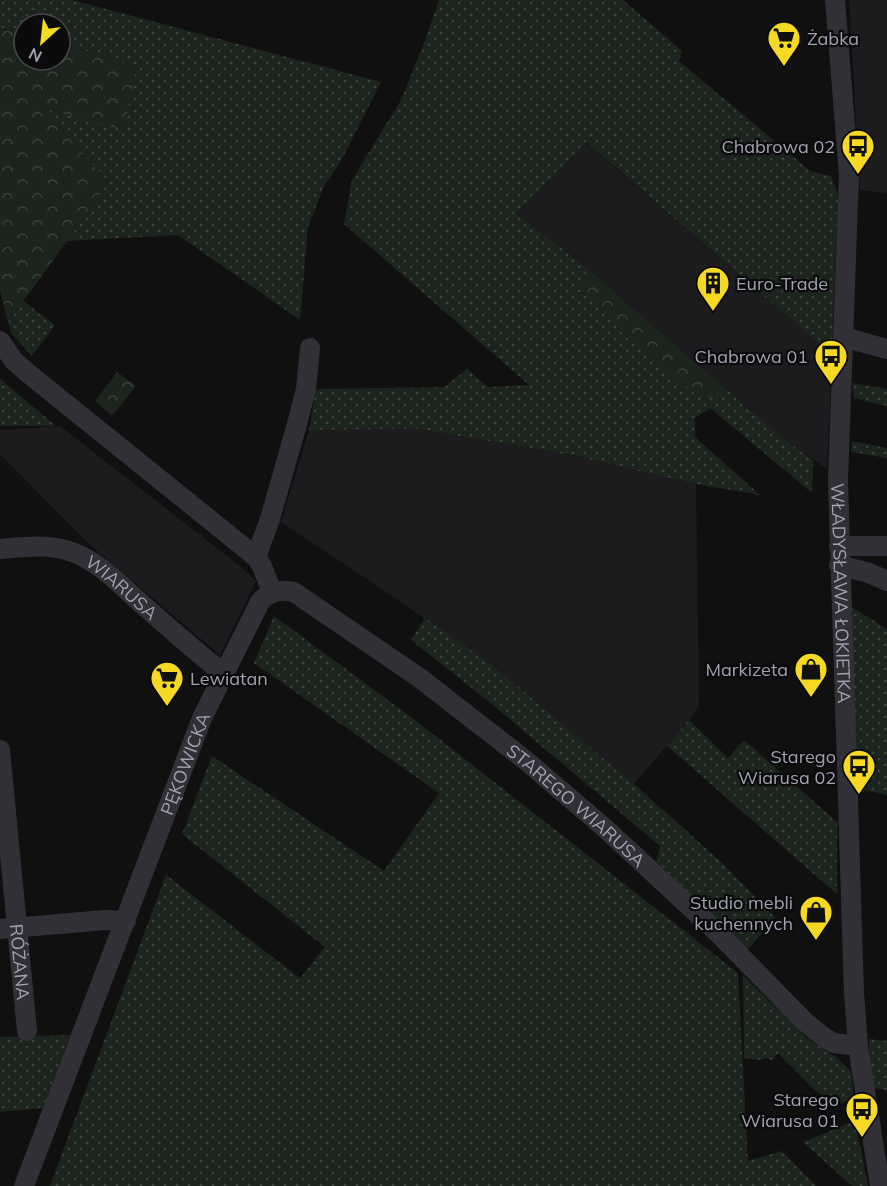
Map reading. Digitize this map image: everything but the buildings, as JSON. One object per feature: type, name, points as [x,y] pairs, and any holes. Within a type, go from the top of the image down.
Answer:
[{"type":"street","name":"WŁADYSŁAWA ŁOKIETKA","points":[[835,0],[849,175],[838,465],[838,546],[854,993],[858,1046],[880,1186]]},
{"type":"street","points":[[843,337],[887,349]]},
{"type":"street","points":[[0,341],[14,361],[29,374],[256,557],[272,592]]},
{"type":"street","points":[[256,557],[270,519],[297,424],[306,389],[310,348]]},
{"type":"street","points":[[838,546],[887,546]]},
{"type":"street","name":"WIARUSA","points":[[0,549],[48,547],[67,550],[85,557],[223,673]]},
{"type":"street","points":[[839,566],[868,573],[887,581]]},
{"type":"street","name":"STAREGO WIARUSA","points":[[272,592],[285,590],[294,592],[421,678],[524,759],[606,829],[719,934],[805,1022],[834,1043],[858,1046]]},
{"type":"street","name":"PĘKOWICKA","points":[[24,1186],[185,761],[223,673],[260,602],[272,592]]},
{"type":"street","name":"RÓŻANA","points":[[0,750],[8,928],[27,1031]]},
{"type":"street","points":[[8,928],[105,920],[126,921]]},
{"type":"shaded area","points":[[849,0],[887,0],[887,193],[860,190]]},
{"type":"shaded area","points":[[585,142],[832,355],[827,469],[784,439],[588,269],[517,214]]},
{"type":"shaded area","points":[[60,426],[256,581],[220,655],[90,545],[0,454],[0,430]]},
{"type":"shaded area","points":[[419,429],[570,455],[696,484],[699,705],[689,720],[634,784],[495,667],[281,522],[309,430]]},
{"type":"green space","points":[[0,0],[72,0],[381,82],[340,163],[324,186],[308,227],[300,320],[178,235],[67,241],[98,199],[108,181],[40,107],[137,65],[72,47],[72,12],[12,12],[12,31],[0,28]]},
{"type":"green space","points":[[439,0],[623,0],[682,51],[679,61],[810,171],[831,176],[838,195],[832,355],[586,142],[517,214],[588,269],[582,292],[703,400],[726,389],[784,439],[813,460],[812,493],[710,408],[695,418],[695,437],[760,495],[696,484],[570,455],[419,429],[309,430],[316,389],[444,387],[467,369],[488,387],[529,385],[344,224],[352,180],[401,100]]},
{"type":"green space","points":[[0,28],[12,31],[12,72],[72,72],[72,47],[137,65],[124,130],[41,108],[108,181],[98,199],[8,322],[0,290]]},
{"type":"green space","points":[[588,269],[726,389],[703,400],[630,341],[582,291]]},
{"type":"green space","points":[[23,301],[55,325],[32,356],[12,334],[8,322]]},
{"type":"green space","points":[[117,372],[136,386],[112,416],[95,401]]},
{"type":"green space","points":[[0,378],[6,384],[56,426],[0,426]]},
{"type":"green space","points":[[852,383],[887,389],[887,406],[854,398]]},
{"type":"green space","points":[[852,441],[887,448],[887,458],[851,452]]},
{"type":"green space","points":[[850,606],[887,629],[887,795],[858,789]]},
{"type":"green space","points":[[274,616],[415,720],[738,973],[748,1161],[782,1151],[816,1186],[50,1186],[166,875],[300,978],[325,947],[182,834],[212,756],[384,871],[439,793],[254,663]]},
{"type":"green space","points":[[425,618],[495,667],[634,784],[720,861],[776,918],[747,950],[657,862],[660,846],[487,700],[411,640]]},
{"type":"green space","points":[[689,720],[728,758],[744,740],[837,822],[837,894],[667,746]]},
{"type":"green space","points":[[743,975],[809,1040],[836,1057],[851,1071],[854,1098],[837,1105],[816,1091],[778,1053],[772,1060],[744,1058]]},
{"type":"green space","points":[[70,1035],[43,1108],[0,1112],[0,1037]]},
{"type":"green space","points":[[869,1039],[887,1041],[887,1090],[873,1088],[869,1062]]},
{"type":"green space","points":[[855,1121],[868,1186],[852,1186],[803,1142]]},
{"type":"place","name":"Żabka","points":[[784,67]]},
{"type":"place","name":"Chabrowa 02","points":[[858,175]]},
{"type":"place","name":"Euro-Trade","points":[[713,312]]},
{"type":"place","name":"Chabrowa 01","points":[[831,385]]},
{"type":"place","name":"Markizeta","points":[[811,698]]},
{"type":"place","name":"Lewiatan","points":[[167,707]]},
{"type":"place","name":"Starego Wiarusa 02","points":[[859,795]]},
{"type":"place","name":"Studio mebli kuchennych","points":[[816,941]]},
{"type":"place","name":"Starego Wiarusa 01","points":[[862,1138]]}]
